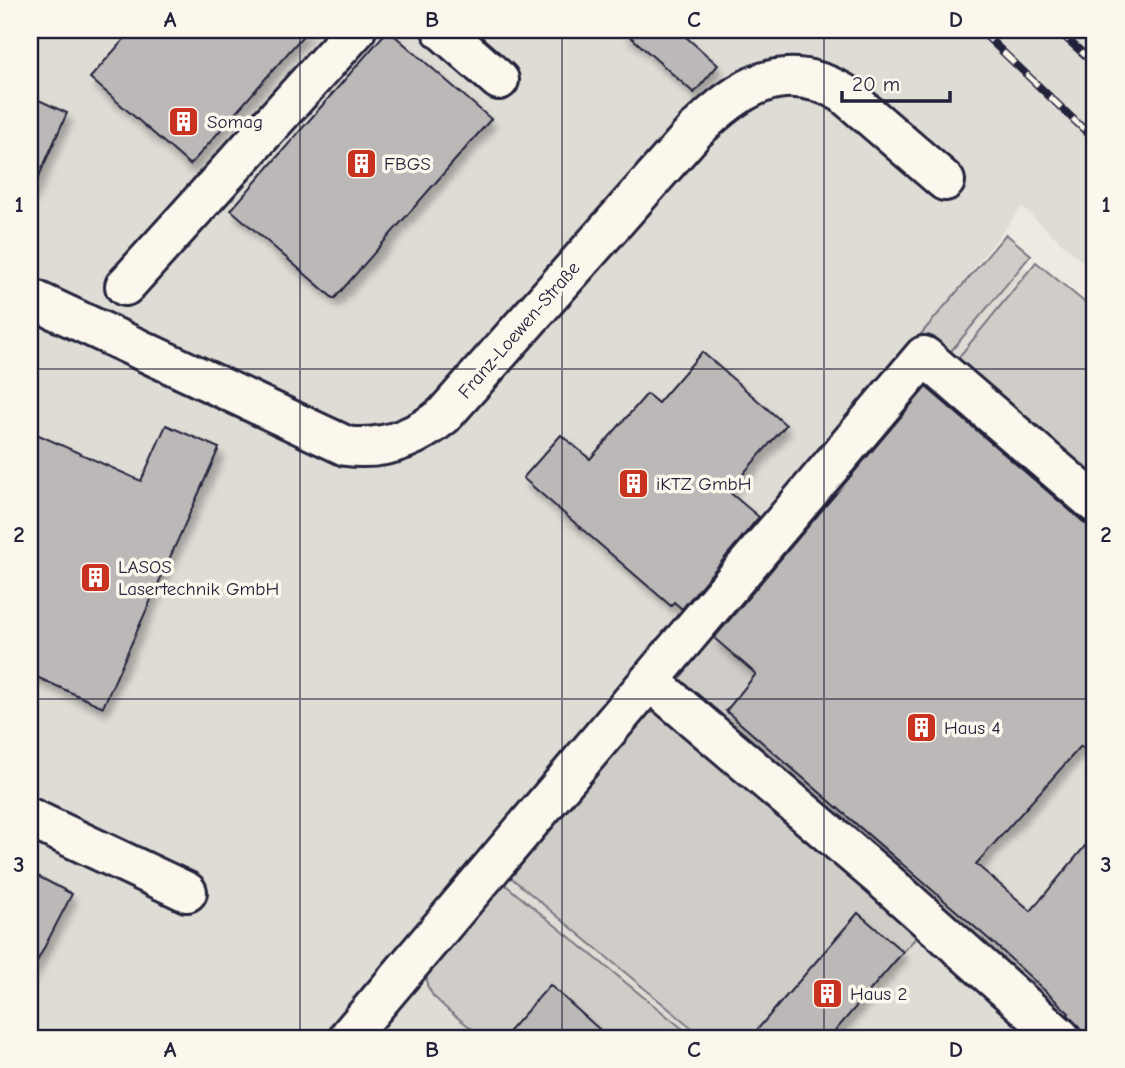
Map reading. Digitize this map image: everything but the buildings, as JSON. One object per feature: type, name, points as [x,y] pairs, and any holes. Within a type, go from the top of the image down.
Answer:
[{"type":"street","points":[[125,286],[356,30]]},
{"type":"street","points":[[442,30],[499,80]]},
{"type":"street","name":"Franz-Loewen-Straße","points":[[30,298],[346,446],[378,447],[413,436],[444,415],[695,131],[733,96],[754,84],[793,78],[830,85],[843,93],[945,181]]},
{"type":"street","points":[[349,1035],[651,682],[924,356],[1095,503]]},
{"type":"street","points":[[651,682],[886,882],[1061,1038]]},
{"type":"street","points":[[30,818],[187,892]]},
{"type":"shaded area","points":[[30,30],[1095,30],[1095,273],[1022,207],[936,316],[999,246],[1095,324],[1095,1038],[30,1038]]},
{"type":"shaded area","points":[[1006,234],[1031,255],[947,356],[921,334]]},
{"type":"shaded area","points":[[1036,262],[1095,311],[1095,487],[954,363]]},
{"type":"shaded area","points":[[957,393],[1095,514],[1095,532],[947,404]]},
{"type":"shaded area","points":[[709,633],[756,674],[727,711],[898,861],[886,873],[678,681],[678,672]]},
{"type":"shaded area","points":[[650,713],[670,713],[923,930],[903,952],[858,913],[750,1038],[704,1038],[503,871],[635,717]]},
{"type":"shaded area","points":[[497,878],[694,1038],[609,1038],[550,986],[503,1038],[484,1038],[449,1011],[433,996],[427,985],[427,973]]},
{"type":"railway","points":[[980,30],[1095,140]]},
{"type":"railway","points":[[1057,30],[1095,64]]},
{"type":"place","name":"Somag","points":[[184,122]]},
{"type":"place","name":"FBGS","points":[[361,164]]},
{"type":"place","name":"iKTZ GmbH","points":[[633,484]]},
{"type":"place","name":"LASOS Lasertechnik GmbH","points":[[95,578]]},
{"type":"place","name":"Haus 4","points":[[921,728]]},
{"type":"place","name":"Haus 2","points":[[827,994]]}]
